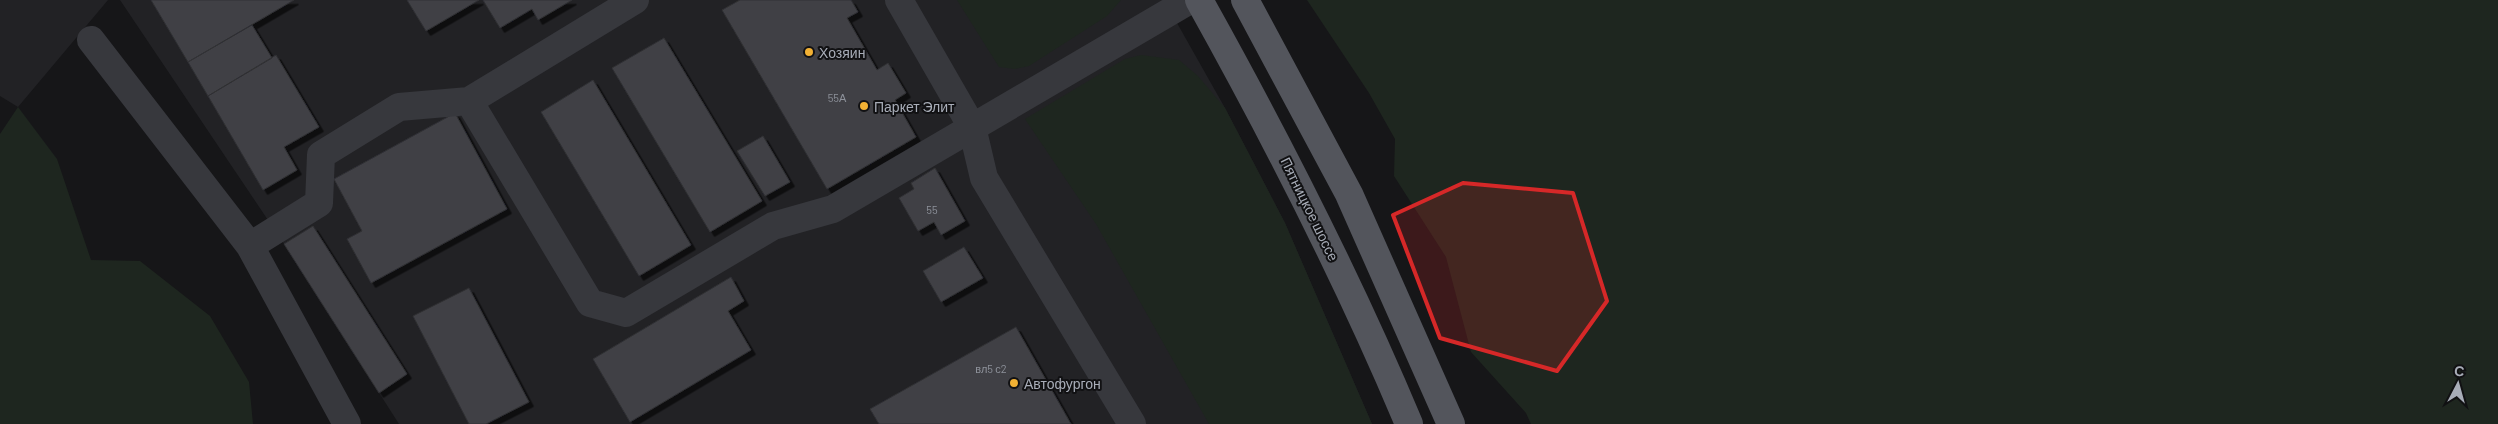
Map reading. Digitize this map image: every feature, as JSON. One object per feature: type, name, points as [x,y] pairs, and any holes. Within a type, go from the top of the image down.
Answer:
[{"type":"main road","name":"Пятницкое шоссе","points":[[1200,0],[1255,100],[1316,219],[1410,424]]},
{"type":"main road","points":[[1245,0],[1349,194],[1451,424]]},
{"type":"lane","points":[[250,246],[319,203],[321,155],[399,107],[469,102],[636,0]]},
{"type":"lane","points":[[899,0],[972,127],[984,178],[1132,424]]},
{"type":"lane","points":[[469,102],[590,304],[626,313],[773,226],[833,209],[1190,0]]},
{"type":"lane","points":[[91,40],[250,246],[347,424]]},
{"type":"highlighted area","points":[[1463,183],[1573,193],[1607,301],[1557,371],[1440,338],[1393,215]]},
{"type":"shaded area","points":[[0,0],[108,0],[18,107],[0,96]]},
{"type":"shaded area","points":[[120,0],[1164,0],[1225,108],[1285,223],[1372,424],[399,424],[284,244]]},
{"type":"shaded area","points":[[957,0],[1121,0],[1107,16],[1029,66],[1015,69],[999,67]]},
{"type":"shaded area","points":[[1307,0],[2498,0],[2498,424],[1531,424],[1526,413],[1471,352],[1446,257],[1394,176],[1395,139],[1369,93]]},
{"type":"shaded area","points":[[1141,55],[1179,60],[1198,76],[1225,108],[1285,223],[1372,424],[1209,424],[1096,224],[1025,119],[1125,59]]},
{"type":"shaded area","points":[[18,107],[57,159],[91,260],[140,261],[210,316],[249,382],[253,424],[0,424],[0,134]]},
{"type":"building","points":[[151,0],[294,0],[188,62]]},
{"type":"building","points":[[407,0],[479,0],[426,31]]},
{"type":"building","points":[[483,0],[572,0],[538,20],[532,9],[500,28]]},
{"type":"building","points":[[740,0],[851,0],[858,12],[847,18],[877,70],[888,63],[906,93],[895,100],[916,137],[827,189],[722,10]]},
{"type":"building","points":[[252,25],[272,58],[208,96],[188,62]]},
{"type":"building","points":[[664,38],[762,201],[710,232],[612,68]]},
{"type":"building","points":[[276,55],[319,127],[284,147],[297,170],[263,190],[208,96]]},
{"type":"building","points":[[593,80],[691,245],[639,276],[541,112]]},
{"type":"building","points":[[455,113],[507,209],[371,283],[347,239],[362,231],[334,179]]},
{"type":"building","points":[[763,136],[790,182],[765,196],[737,151]]},
{"type":"building","points":[[935,168],[965,221],[941,235],[934,222],[918,231],[899,198],[914,189],[911,183]]},
{"type":"building","points":[[313,226],[407,374],[379,393],[284,244]]},
{"type":"building","points":[[964,247],[983,278],[941,302],[923,271]]},
{"type":"building","points":[[731,277],[744,301],[728,311],[751,350],[630,422],[593,359]]},
{"type":"building","points":[[469,288],[529,402],[486,424],[469,424],[413,316]]},
{"type":"building","points":[[1016,327],[1071,424],[879,424],[870,409]]},
{"type":"place","name":"Хозяин","points":[[809,52]]},
{"type":"place","name":"Паркет Элит","points":[[864,106]]},
{"type":"place","name":"Автофургон","points":[[1014,383]]}]
